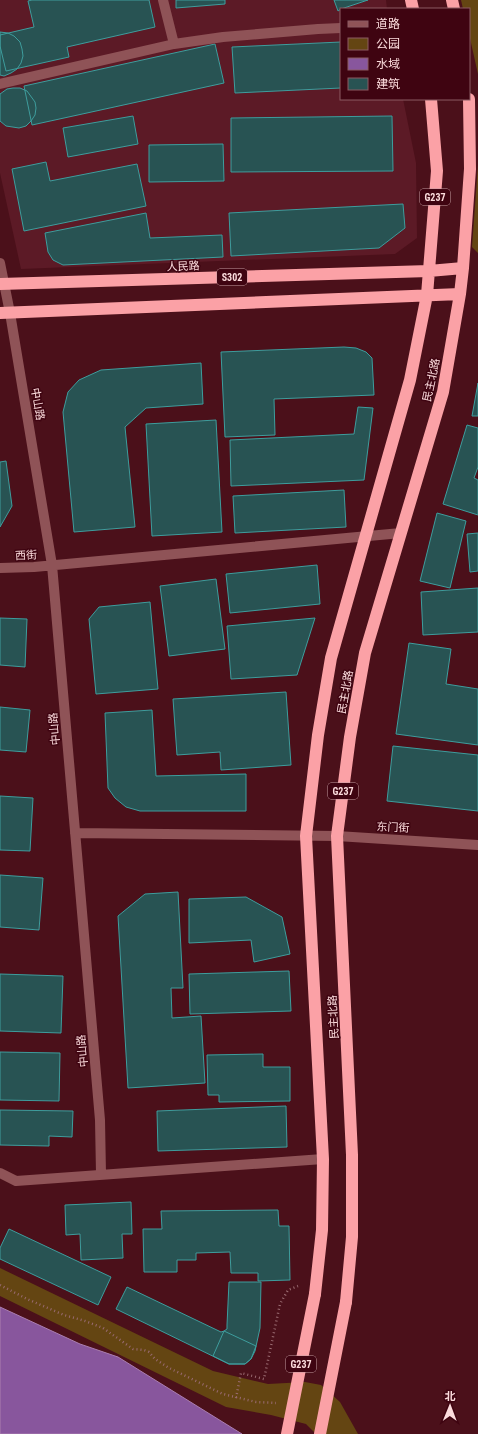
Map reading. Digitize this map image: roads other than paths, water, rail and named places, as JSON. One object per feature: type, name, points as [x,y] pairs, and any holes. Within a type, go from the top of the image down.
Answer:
[{"type":"highway","name":"民主北路","points":[[287,1434],[316,1290],[322,1230],[323,1159],[306,836],[318,735],[331,658],[410,380],[427,295],[437,171],[431,100]]},
{"type":"highway","name":"民主北路","points":[[320,1434],[346,1302],[352,1237],[352,1155],[337,836],[350,737],[365,653],[443,392],[463,268],[470,168],[469,100]]},
{"type":"highway","name":"人民路","points":[[2,284],[430,271],[463,268]]},
{"type":"highway","points":[[5,313],[460,294]]},
{"type":"street","points":[[163,0],[174,44]]},
{"type":"street","points":[[0,84],[174,44],[223,37],[340,28]]},
{"type":"street","name":"中山路","points":[[0,263],[5,313],[52,565],[100,1120],[101,1174]]},
{"type":"street","name":"西街","points":[[0,568],[52,565],[401,533]]},
{"type":"street","name":"东门街","points":[[75,833],[337,836],[478,845]]},
{"type":"street","points":[[0,1173],[16,1181],[323,1159]]},
{"type":"water","points":[[0,1307],[80,1344],[118,1357],[242,1434],[0,1434]]}]
